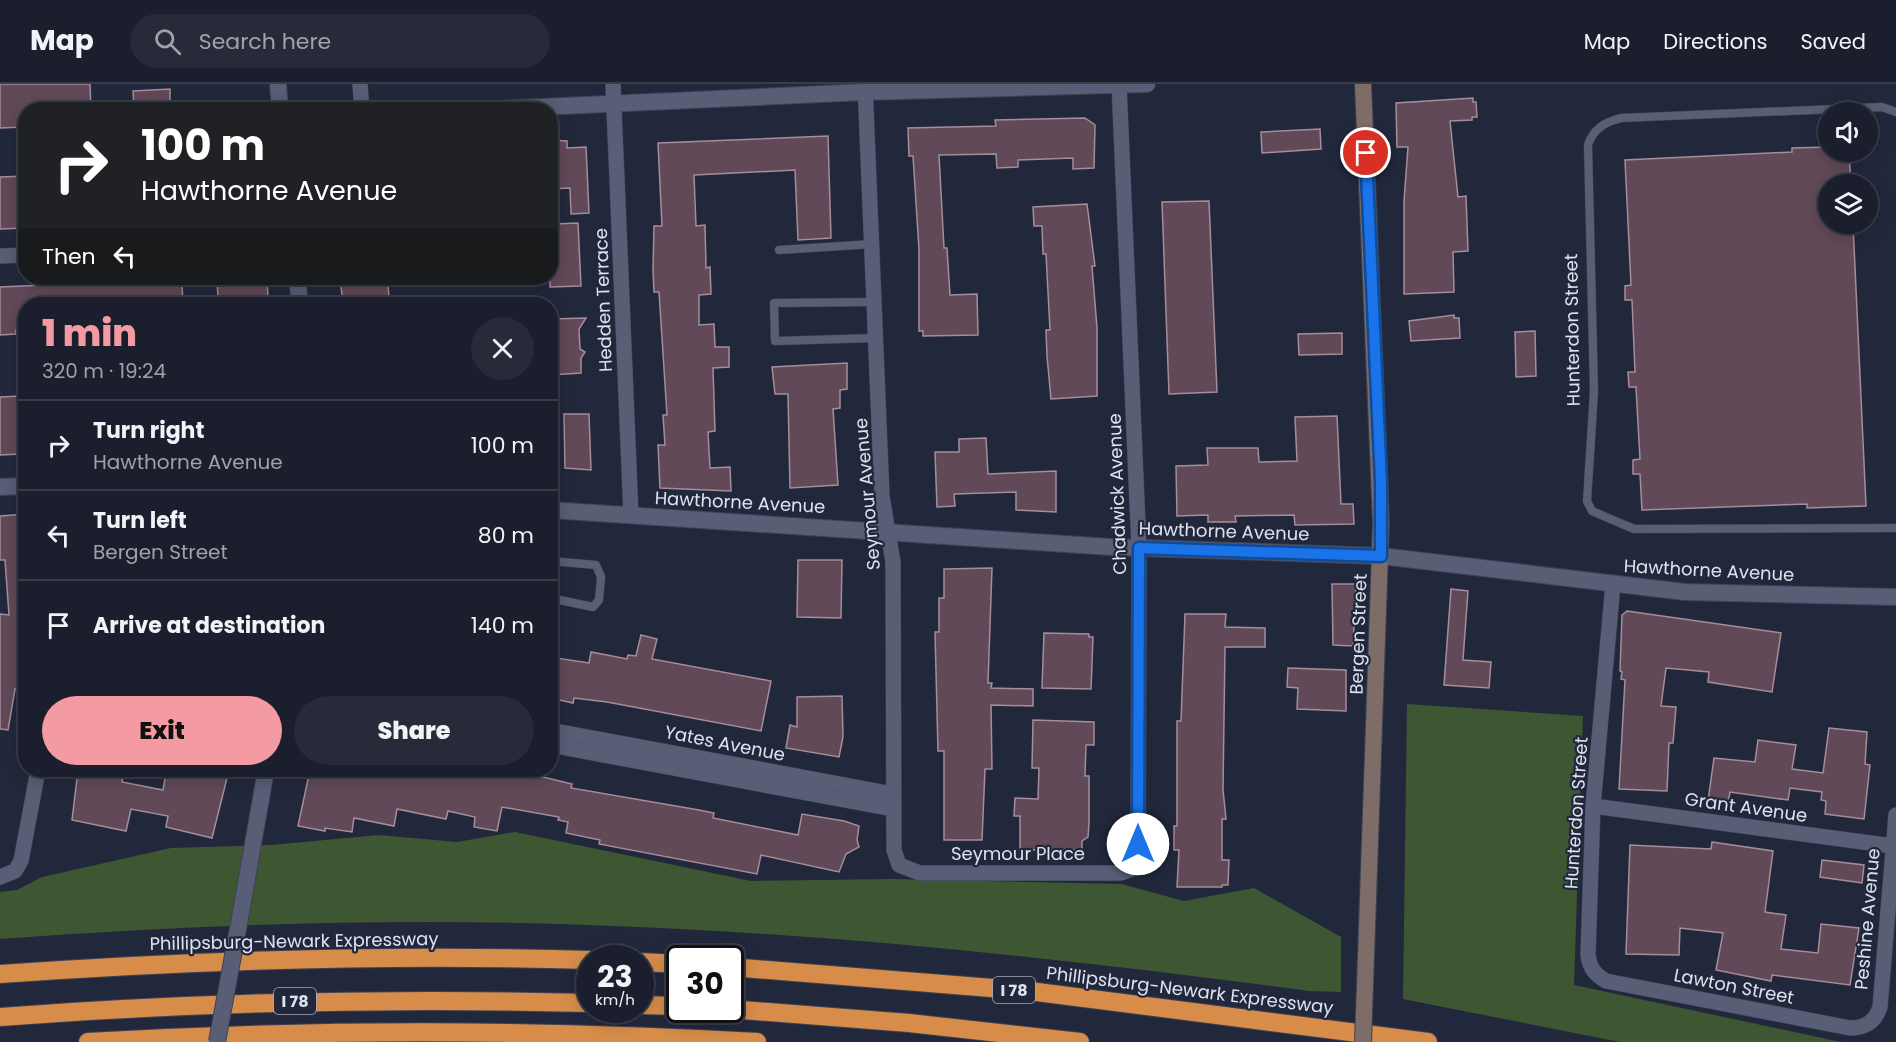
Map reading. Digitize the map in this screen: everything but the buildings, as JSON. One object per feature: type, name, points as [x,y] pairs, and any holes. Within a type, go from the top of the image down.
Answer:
[{"type":"highway","name":"Phillipsburg-Newark Expressway","points":[[0,974],[288,959],[404,957],[576,960]]},
{"type":"highway","name":"Phillipsburg-Newark Expressway","points":[[744,968],[1029,991],[1428,1042]]},
{"type":"highway","name":"I 78","points":[[0,1017],[151,1006],[292,1001],[576,1003]]},
{"type":"highway","points":[[744,1010],[909,1023],[1080,1042]]},
{"type":"highway","points":[[1296,1025],[1377,1042]]},
{"type":"highway","name":"I 78","points":[[88,1042],[267,1033],[397,1031],[619,1035],[757,1042]]},
{"type":"main road","name":"Bergen Street","points":[[1363,84],[1381,482],[1381,556],[1363,1042]]},
{"type":"street","points":[[278,84],[279,102]]},
{"type":"street","points":[[360,84],[361,102]]},
{"type":"street","name":"Hedden Terrace","points":[[613,84],[631,515]]},
{"type":"street","points":[[558,106],[865,88],[1147,84]]},
{"type":"street","name":"Chadwick Avenue","points":[[1119,85],[1139,548],[1138,867]]},
{"type":"street","name":"Seymour Avenue","points":[[865,88],[882,496],[893,562],[893,801],[894,850],[899,865]]},
{"type":"street","points":[[0,256],[18,255]]},
{"type":"street","points":[[0,487],[18,486]]},
{"type":"street","name":"Hawthorne Avenue","points":[[558,510],[1139,548],[1381,556],[1685,592],[1896,597]]},
{"type":"street","name":"Hunterdon Street","points":[[1593,972],[1588,955],[1593,806],[1613,585]]},
{"type":"street","name":"Yates Avenue","points":[[558,732],[681,762]]},
{"type":"street","name":"Yates Avenue","points":[[558,746],[681,762],[893,801]]},
{"type":"street","points":[[0,877],[15,871],[21,861],[37,777]]},
{"type":"street","points":[[217,1042],[265,777]]},
{"type":"street","name":"Grant Avenue","points":[[1593,806],[1893,846]]},
{"type":"street","name":"Peshine Avenue","points":[[1870,1023],[1880,1007],[1896,815]]},
{"type":"street","name":"Seymour Place","points":[[899,865],[920,873],[1121,873],[1138,867]]},
{"type":"street","name":"Lawton Street","points":[[1593,972],[1606,981],[1850,1028],[1870,1023]]},
{"type":"lane","name":"Hunterdon Street","points":[[1896,112],[1882,107],[1621,118],[1600,126],[1588,145],[1594,391],[1587,505],[1592,511],[1634,529],[1896,528]]},
{"type":"lane","points":[[779,250],[873,244]]},
{"type":"lane","points":[[874,302],[774,303],[776,341],[876,338]]},
{"type":"lane","points":[[558,562],[596,565],[601,577],[599,600],[592,607],[558,600]]},
{"type":"green space","points":[[1407,704],[1583,716],[1574,985],[1841,1042],[1620,1042],[1403,999]]},
{"type":"green space","points":[[515,832],[751,881],[893,879],[1121,884],[1184,901],[1254,888],[1341,937],[1341,992],[1309,991],[1049,959],[875,942],[613,926],[383,922],[153,929],[0,939],[0,892],[17,890],[42,877],[171,848],[271,845],[379,835],[457,842]]},
{"type":"route","points":[[1138,844],[1139,548],[1381,556],[1381,482],[1366,153]]}]
